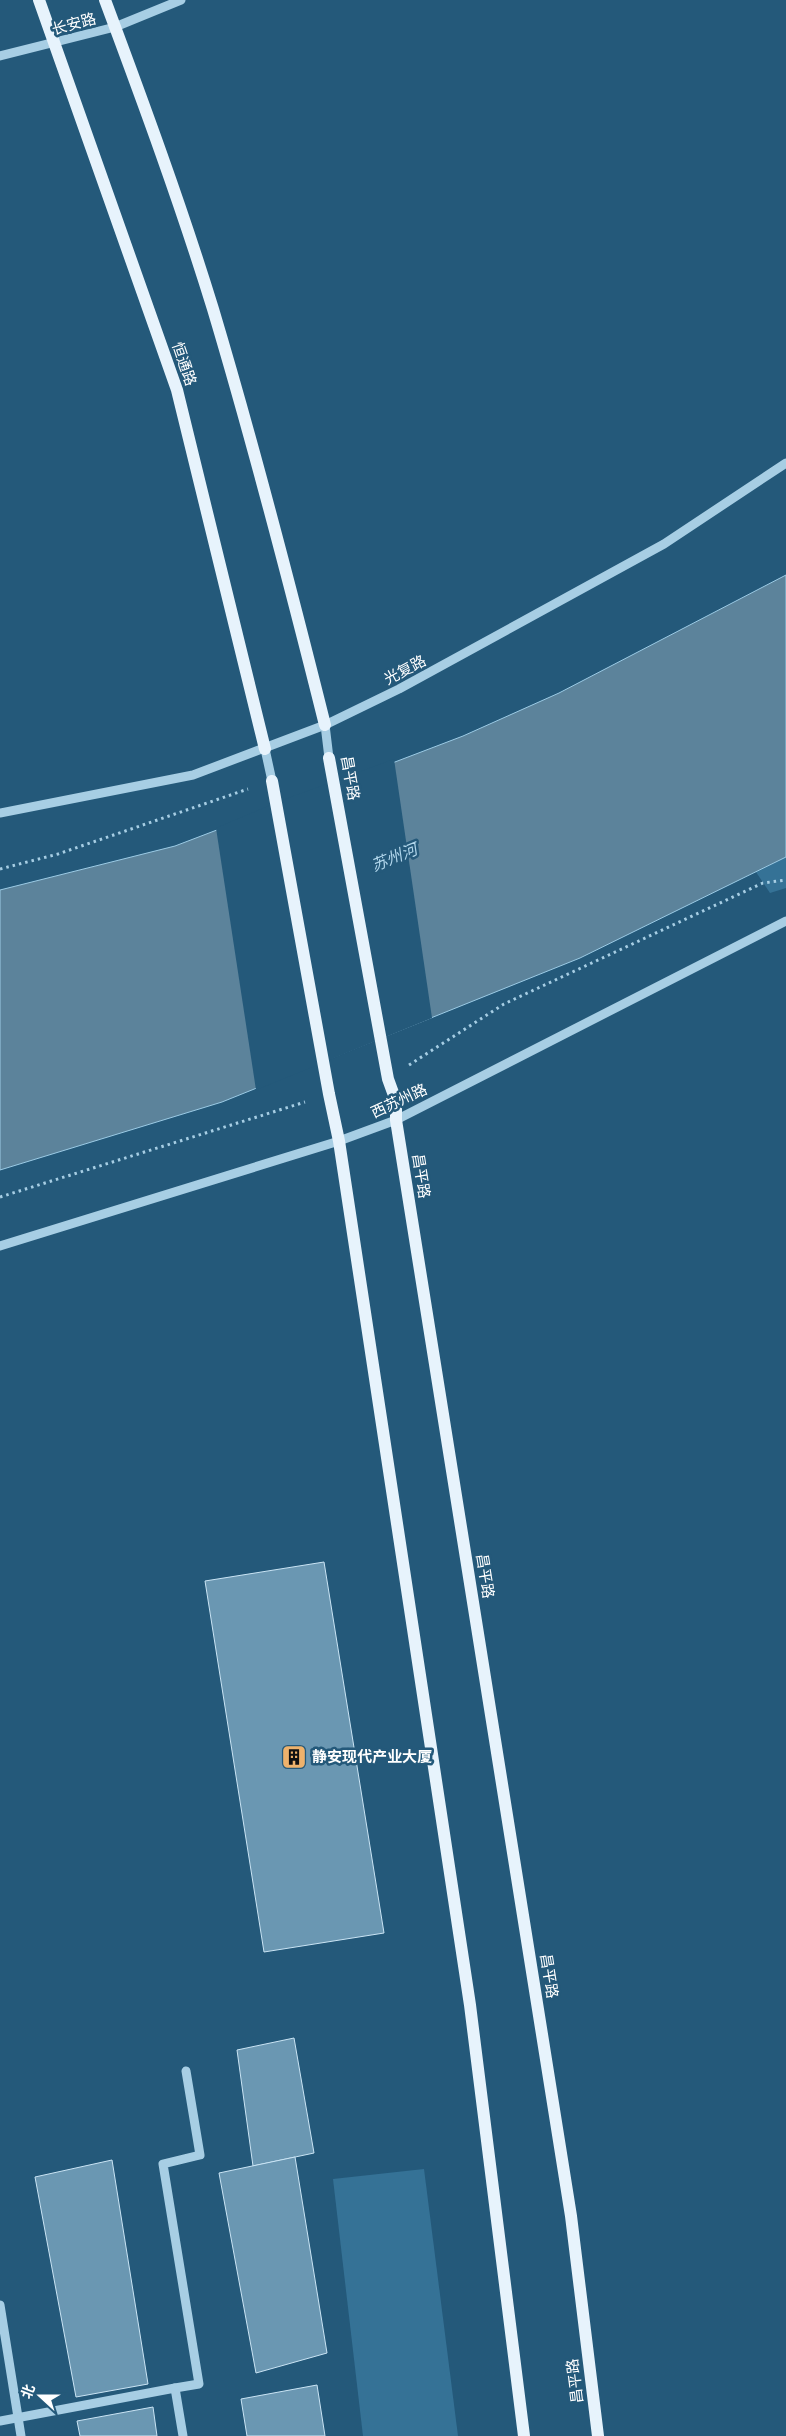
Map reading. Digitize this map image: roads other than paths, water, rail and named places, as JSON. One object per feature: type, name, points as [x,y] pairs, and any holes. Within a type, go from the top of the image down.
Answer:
[{"type":"main road","name":"恒通路","points":[[39,0],[177,390],[265,749]]},
{"type":"main road","points":[[104,0],[144,105],[212,308],[282,551],[325,725]]},
{"type":"main road","name":"昌平路","points":[[329,758],[388,1079],[396,1101],[396,1120],[571,2216],[598,2436]]},
{"type":"main road","points":[[272,781],[329,1094],[340,1141],[470,2005],[524,2436]]},
{"type":"street","name":"长安路","points":[[0,56],[115,27],[181,0]]},
{"type":"street","name":"光复路","points":[[0,813],[193,775],[325,725],[398,689],[664,544],[786,463]]},
{"type":"street","name":"昌平路","points":[[325,725],[329,758]]},
{"type":"street","points":[[265,749],[272,781]]},
{"type":"street","name":"西苏州路","points":[[0,1246],[340,1141],[396,1120],[786,921]]},
{"type":"street","points":[[0,2420],[199,2384],[163,2164],[200,2155],[186,2071]]},
{"type":"street","points":[[0,2305],[21,2436]]},
{"type":"street","points":[[175,2388],[183,2436]]},
{"type":"water","name":"苏州河","points":[[786,575],[786,857],[580,958],[222,1102],[0,1170],[0,890],[175,846],[463,736],[559,693]]},
{"type":"place","name":"静安现代产业大厦","points":[[294,1757]]}]
